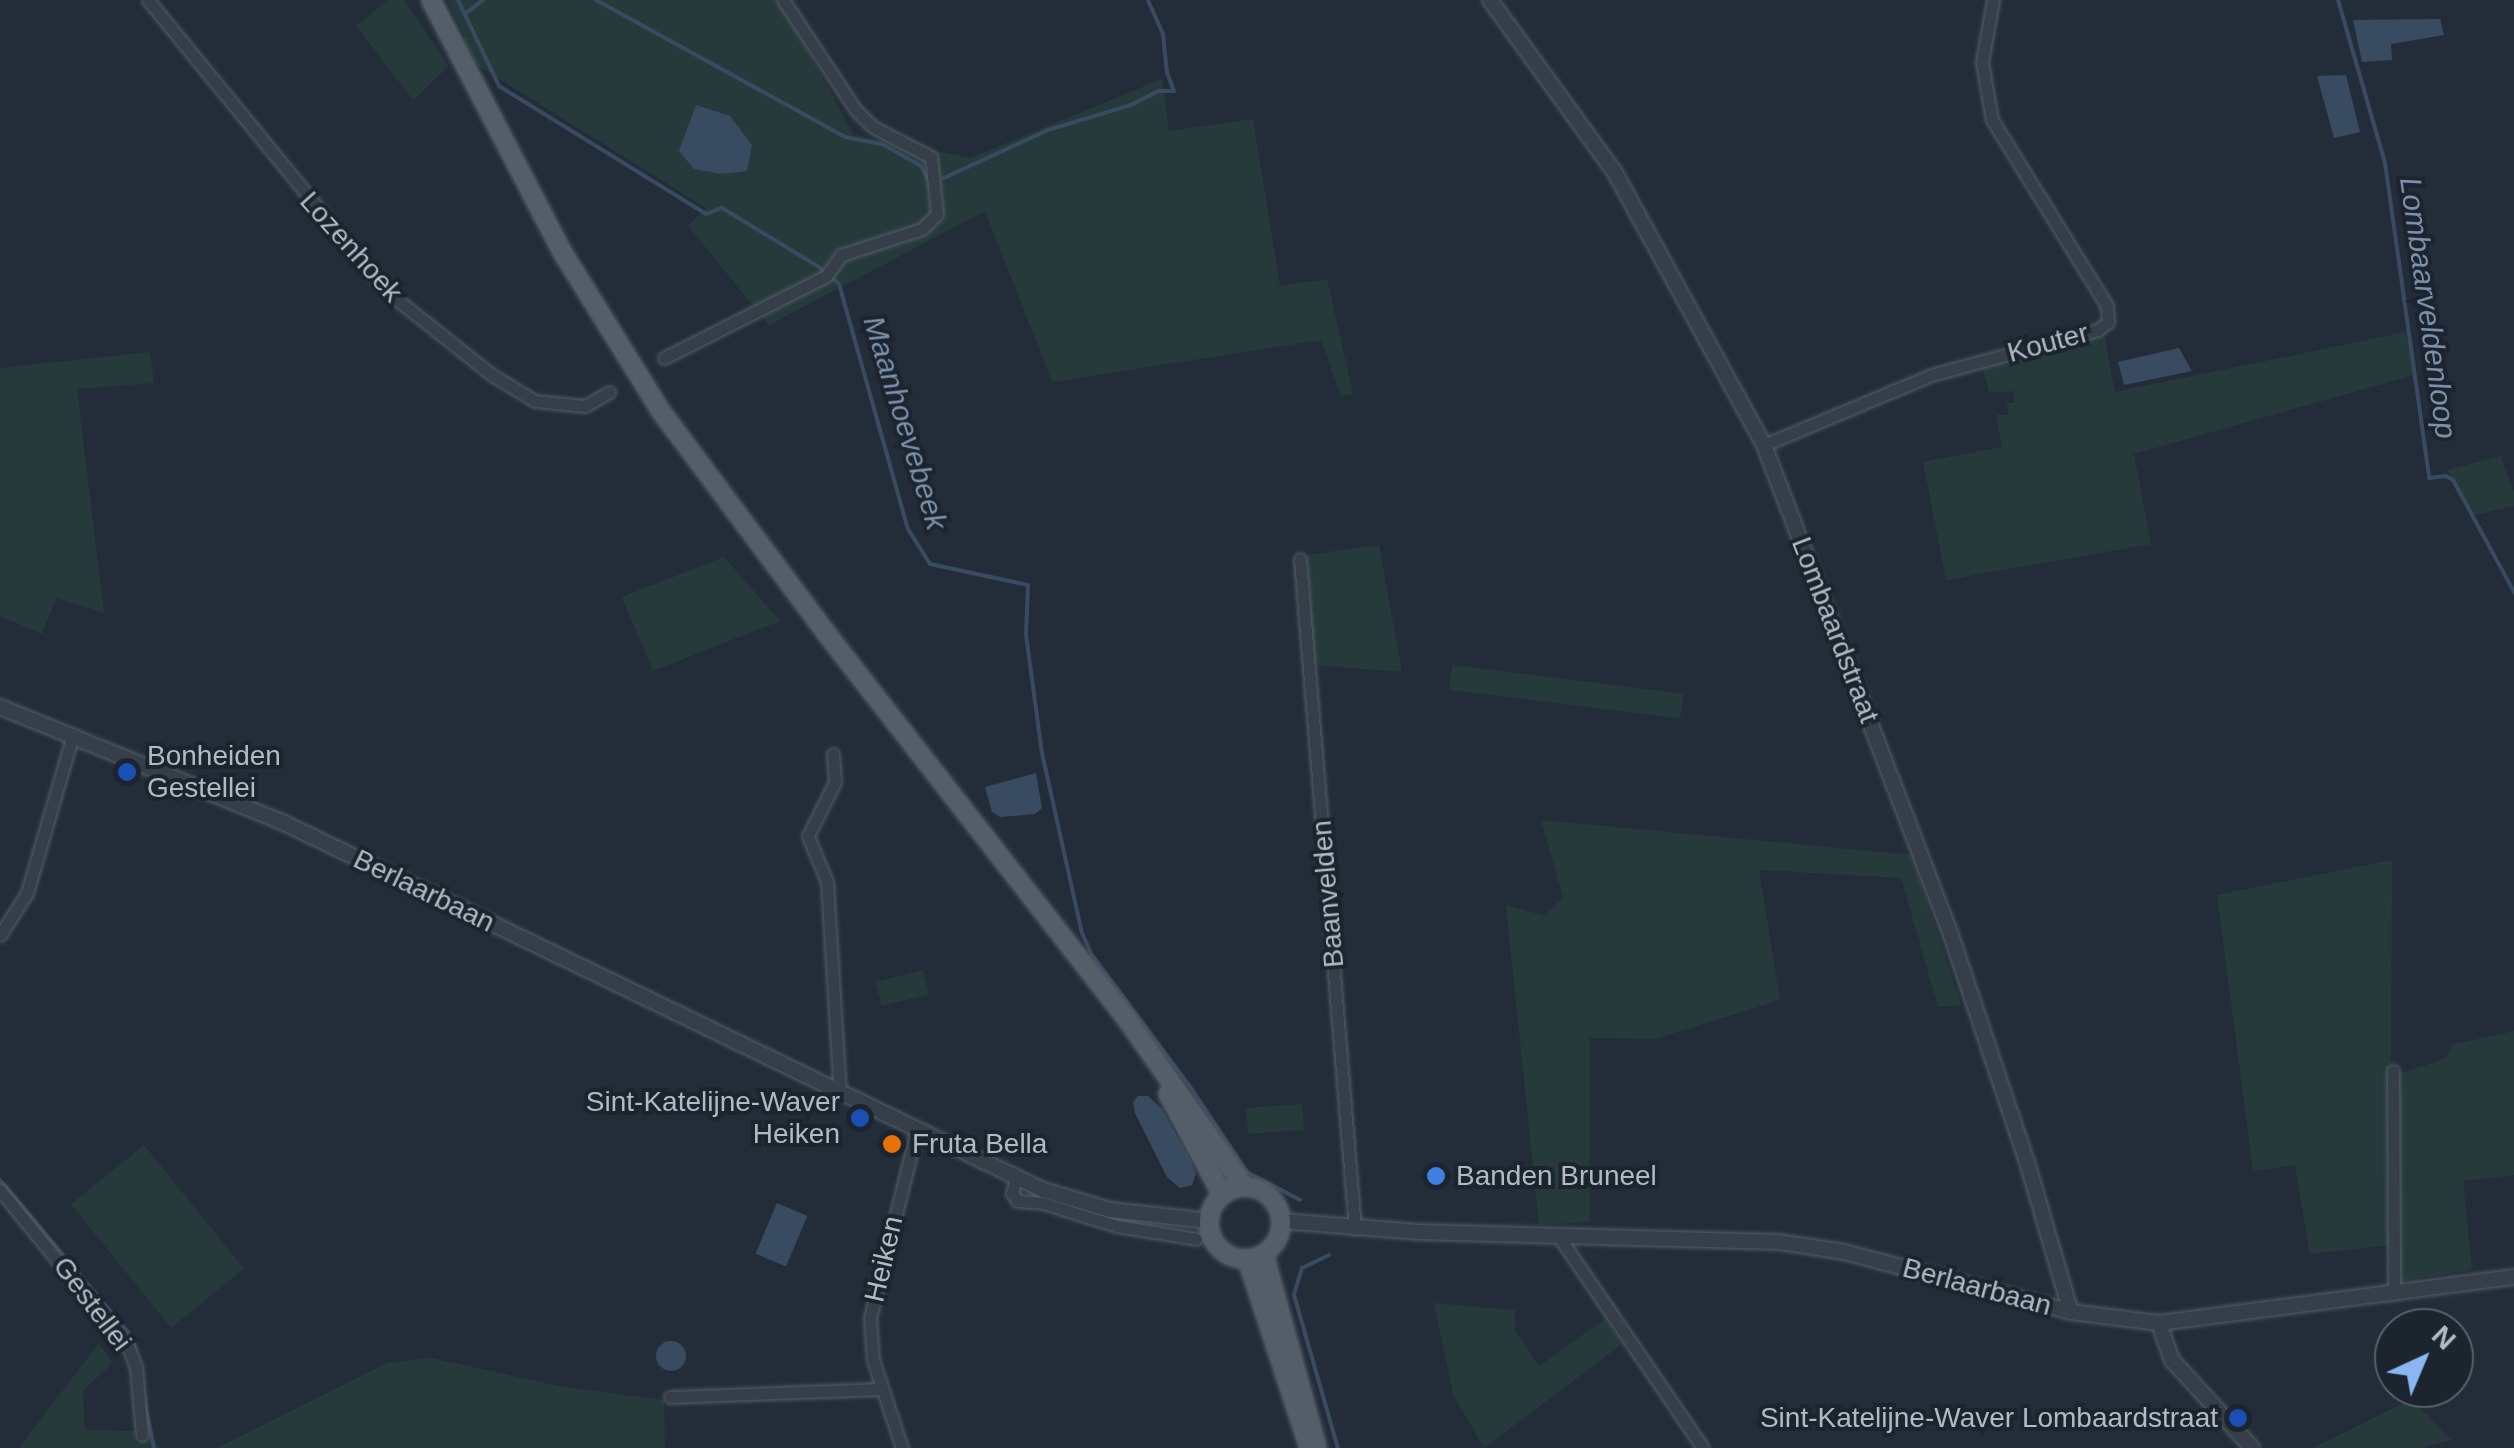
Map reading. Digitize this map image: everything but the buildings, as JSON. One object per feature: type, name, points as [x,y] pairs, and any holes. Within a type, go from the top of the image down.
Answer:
[{"type":"main road","points":[[430,0],[564,255],[660,410],[724,500],[1128,1021],[1244,1186],[1270,1196],[1282,1221],[1277,1240],[1255,1256],[1218,1247],[1209,1222],[1222,1195],[1244,1186]]},
{"type":"main road","points":[[1096,984],[1168,1094],[1222,1195]]},
{"type":"main road","points":[[1255,1256],[1313,1448]]},
{"type":"street","name":"Lozenhoek","points":[[148,0],[385,290],[492,375],[535,400],[568,408],[586,406],[609,392]]},
{"type":"street","points":[[664,358],[826,276],[841,255],[922,230],[937,214],[932,157],[873,127],[855,109],[783,0]]},
{"type":"street","name":"Lombaardstraat","points":[[1490,0],[1614,171],[1764,444],[1951,936],[2071,1312]]},
{"type":"street","name":"Kouter","points":[[1764,444],[1931,375],[2098,330],[2108,322],[2107,306],[1992,120],[1982,62],[1992,0]]},
{"type":"street","name":"Baanvelden","points":[[1300,558],[1355,1229]]},
{"type":"street","name":"Berlaarbaan","points":[[0,707],[282,822],[1016,1178],[1110,1210],[1209,1222]]},
{"type":"street","points":[[0,935],[27,893],[73,735]]},
{"type":"street","points":[[833,754],[835,782],[808,836],[828,882],[840,1092]]},
{"type":"street","points":[[2394,1071],[2394,1294]]},
{"type":"street","name":"Heiken","points":[[902,1448],[873,1360],[870,1318],[916,1130]]},
{"type":"street","points":[[1016,1178],[1012,1193],[1016,1201],[1043,1202],[1117,1226],[1196,1238]]},
{"type":"street","name":"Gestellei","points":[[0,1190],[129,1349],[136,1368],[142,1435]]},
{"type":"street","name":"Berlaarbaan","points":[[1282,1221],[1355,1229],[1779,1242],[1844,1252],[2071,1312],[2158,1323],[2514,1277]]},
{"type":"street","points":[[1559,1237],[1703,1448]]},
{"type":"street","points":[[2158,1323],[2172,1360],[2252,1448]]},
{"type":"street","points":[[670,1398],[882,1389]]},
{"type":"green space","points":[[388,0],[404,0],[449,66],[413,100],[356,26]]},
{"type":"green space","points":[[447,0],[781,0],[853,134],[970,158],[1162,79],[1169,131],[1253,119],[1280,286],[1327,279],[1353,394],[1341,396],[1321,340],[1052,382],[985,211],[769,325],[688,226],[706,208],[455,51],[465,36]]},
{"type":"green space","points":[[2406,332],[2414,375],[2134,454],[2151,544],[1946,580],[1923,462],[2002,447],[1996,415],[2008,415],[2007,403],[2015,403],[2013,391],[1989,393],[1982,365],[2104,334],[2115,392]]},
{"type":"green space","points":[[150,352],[154,383],[77,389],[104,613],[56,598],[42,634],[0,616],[0,368]]},
{"type":"green space","points":[[2501,456],[2514,492],[2514,506],[2475,515],[2447,470]]},
{"type":"green space","points":[[1379,545],[1402,672],[1314,665],[1307,555]]},
{"type":"green space","points":[[724,557],[780,621],[653,671],[622,597]]},
{"type":"green space","points":[[1452,665],[1683,693],[1680,718],[1449,690]]},
{"type":"green space","points":[[1541,820],[1912,855],[1961,1005],[1938,1007],[1901,878],[1759,870],[1780,1000],[1655,1039],[1590,1038],[1590,1222],[1539,1225],[1506,905],[1545,916],[1563,898]]},
{"type":"green space","points":[[2392,860],[2390,1245],[2310,1254],[2295,1165],[2253,1171],[2217,895]]},
{"type":"green space","points":[[923,970],[929,994],[882,1006],[875,982]]},
{"type":"green space","points":[[2514,1031],[2514,1175],[2463,1181],[2472,1270],[2399,1281],[2397,1074],[2439,1061],[2448,1055],[2451,1045]]},
{"type":"green space","points":[[1302,1104],[1304,1130],[1248,1134],[1246,1108]]},
{"type":"green space","points":[[144,1145],[244,1269],[171,1328],[71,1204]]},
{"type":"green space","points":[[1434,1303],[1514,1310],[1516,1332],[1539,1366],[1605,1319],[1622,1344],[1484,1448],[1453,1394]]},
{"type":"green space","points":[[99,1343],[112,1363],[83,1391],[85,1430],[133,1431],[136,1444],[151,1435],[160,1448],[19,1448]]},
{"type":"green space","points":[[431,1358],[563,1387],[664,1400],[665,1448],[217,1448],[387,1363]]},
{"type":"green space","points":[[2394,1408],[2421,1408],[2451,1440],[2420,1448],[2313,1448]]},
{"type":"water","points":[[2440,19],[2444,35],[2391,44],[2392,60],[2362,62],[2353,20]]},
{"type":"water","points":[[2346,75],[2360,132],[2334,138],[2317,76]]},
{"type":"water","points":[[696,105],[730,116],[752,145],[747,171],[721,174],[694,169],[679,151]]},
{"type":"water","points":[[2179,348],[2192,371],[2124,385],[2118,362]]},
{"type":"water","points":[[1036,773],[1042,808],[1035,814],[1000,817],[992,812],[985,787]]},
{"type":"water","points":[[1138,1096],[1148,1096],[1162,1109],[1191,1161],[1196,1174],[1192,1185],[1180,1188],[1167,1177],[1135,1113],[1133,1102]]},
{"type":"water","points":[[777,1203],[807,1216],[786,1267],[756,1254]]},
{"type":"water","points":[[671,1341],[681,1346],[686,1356],[681,1366],[671,1371],[661,1366],[656,1356],[661,1346]]},
{"type":"waterway","name":"Maanhoevebeek","points":[[458,0],[499,86],[706,214],[722,208],[819,267],[839,284],[908,529],[930,564],[1028,585],[1026,635],[1042,753],[1082,933],[1092,955],[1189,1085],[1247,1172],[1300,1200]]},
{"type":"waterway","name":"Lombaarveldenloop","points":[[465,14],[483,0]]},
{"type":"waterway","name":"Lombaarveldenloop","points":[[596,0],[845,137],[882,144],[921,166],[928,179]]},
{"type":"waterway","name":"Lombaarveldenloop","points":[[944,178],[1048,130],[1131,105],[1159,91],[1174,91],[1167,73],[1163,34],[1148,0]]},
{"type":"waterway","name":"Lombaarveldenloop","points":[[2338,0],[2385,163],[2429,478],[2446,476],[2453,480],[2514,592]]},
{"type":"waterway","points":[[0,1180],[133,1338],[135,1350]]},
{"type":"waterway","name":"Maanhoevebeek","points":[[1329,1255],[1302,1268],[1294,1295],[1338,1448]]},
{"type":"waterway","points":[[144,1399],[154,1448]]},
{"type":"place","name":"Bonheiden Gestellei","points":[[127,772]]},
{"type":"place","name":"Sint-Katelijne-Waver Heiken","points":[[860,1118]]},
{"type":"place","name":"Fruta Bella","points":[[892,1144]]},
{"type":"place","name":"Banden Bruneel","points":[[1436,1176]]},
{"type":"place","name":"Sint-Katelijne-Waver Lombaardstraat","points":[[2238,1418]]}]
